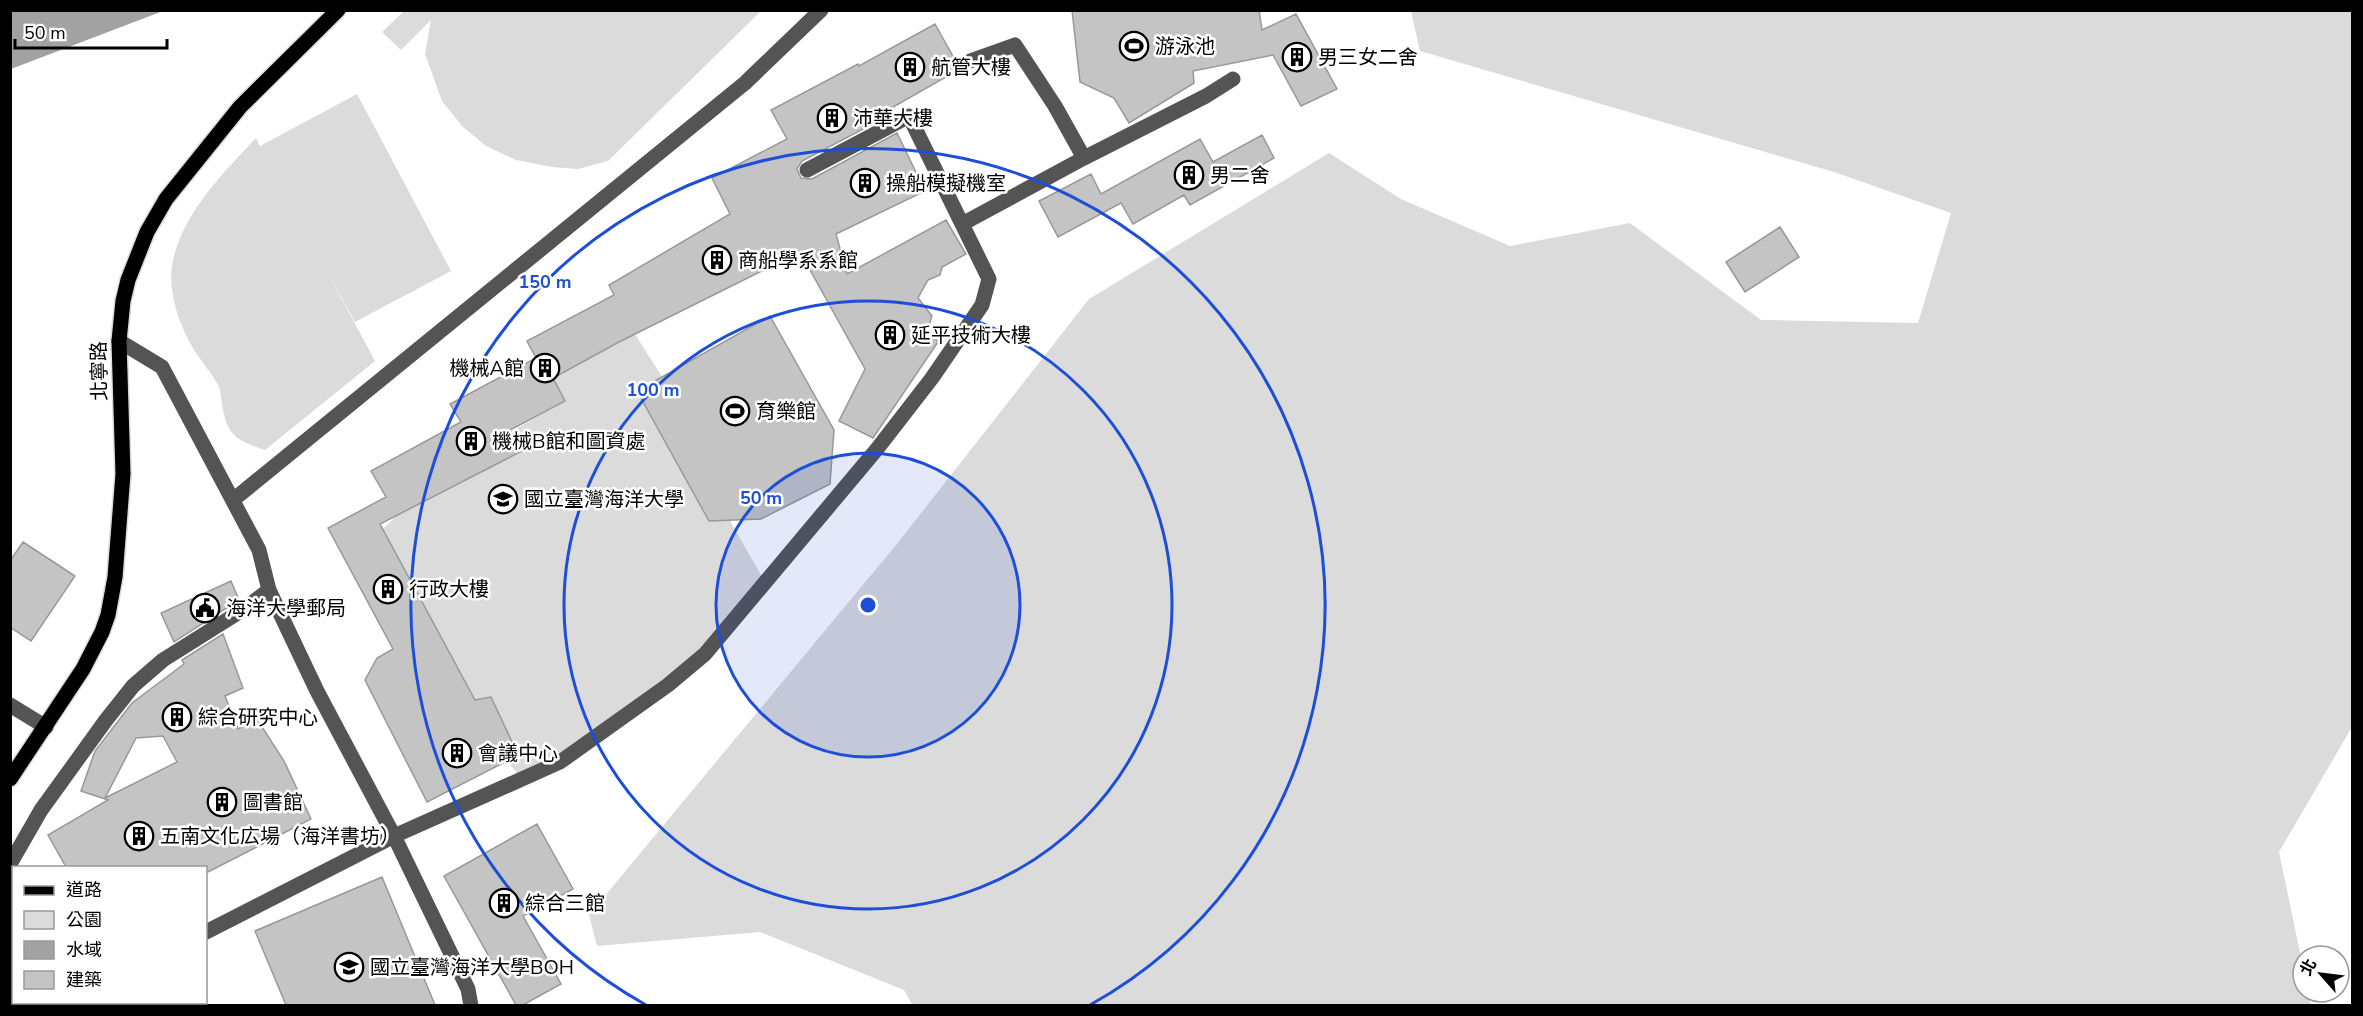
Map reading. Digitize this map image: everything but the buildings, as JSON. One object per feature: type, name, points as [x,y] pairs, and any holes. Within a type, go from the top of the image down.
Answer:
[{"type":"main road","name":"北寧路","points":[[10,779],[94,650],[102,633],[112,596],[123,474],[119,341],[123,301],[128,280],[147,232],[165,199],[240,107],[338,10]]},
{"type":"street","points":[[233,500],[745,83],[821,10]]},
{"type":"street","points":[[970,61],[1015,45],[1055,106],[1084,158]]},
{"type":"street","points":[[962,224],[1206,96],[1233,79]]},
{"type":"street","points":[[207,931],[394,836],[560,762],[668,685],[705,654],[877,449],[932,378],[982,305],[989,279],[909,116],[807,170]]},
{"type":"street","points":[[119,341],[162,367],[233,500],[259,550],[269,590],[317,691],[394,836],[468,989],[471,1005]]},
{"type":"street","points":[[10,864],[41,810],[105,720],[133,686],[163,660],[241,611],[269,590]]},
{"type":"street","points":[[10,705],[46,727]]},
{"type":"green space","points":[[404,11],[761,11],[608,161],[578,169],[516,160],[486,146],[463,127],[442,101],[425,54],[431,20],[401,50],[382,32]]},
{"type":"green space","points":[[1411,11],[2352,11],[2352,727],[2279,852],[2298,944],[2291,944],[2291,1004],[2311,1005],[913,1006],[904,990],[760,932],[597,946],[589,915],[896,545],[1089,299],[1329,153],[1401,199],[1510,246],[1630,223],[1761,320],[1918,323],[1951,213],[1834,172],[1420,51]]},
{"type":"green space","points":[[357,94],[451,271],[355,322],[323,264],[375,361],[265,450],[240,439],[230,430],[224,415],[218,385],[195,352],[178,314],[171,285],[172,266],[184,230],[193,213],[217,181],[256,138],[260,146]]},
{"type":"green space","points":[[635,334],[662,377],[637,392],[709,521],[730,521],[765,582],[655,696],[521,778],[507,761],[513,744],[491,697],[475,700],[383,529],[396,516],[522,451],[513,431],[563,401],[553,378]]},
{"type":"water","points":[[11,10],[163,10],[163,11],[11,69]]},
{"type":"place","name":"游泳池","points":[[1134,46]]},
{"type":"place","name":"男三女二舍","points":[[1297,57]]},
{"type":"place","name":"航管大樓","points":[[910,67]]},
{"type":"place","name":"沛華大樓","points":[[832,118]]},
{"type":"place","name":"男二舍","points":[[1189,175]]},
{"type":"place","name":"操船模擬機室","points":[[865,183]]},
{"type":"place","name":"商船學系系館","points":[[717,260]]},
{"type":"place","name":"延平技術大樓","points":[[890,335]]},
{"type":"place","name":"機械A館","points":[[545,368]]},
{"type":"place","name":"育樂館","points":[[735,411]]},
{"type":"place","name":"機械B館和圖資處","points":[[471,441]]},
{"type":"place","name":"國立臺灣海洋大學","points":[[503,499]]},
{"type":"place","name":"行政大樓","points":[[388,589]]},
{"type":"place","name":"海洋大學郵局","points":[[205,608]]},
{"type":"place","name":"綜合研究中心","points":[[177,717]]},
{"type":"place","name":"會議中心","points":[[457,753]]},
{"type":"place","name":"圖書館","points":[[222,802]]},
{"type":"place","name":"五南文化広場（海洋書坊）","points":[[139,836]]},
{"type":"place","name":"綜合三館","points":[[504,903]]},
{"type":"place","name":"國立臺灣海洋大學BOH","points":[[349,967]]}]
